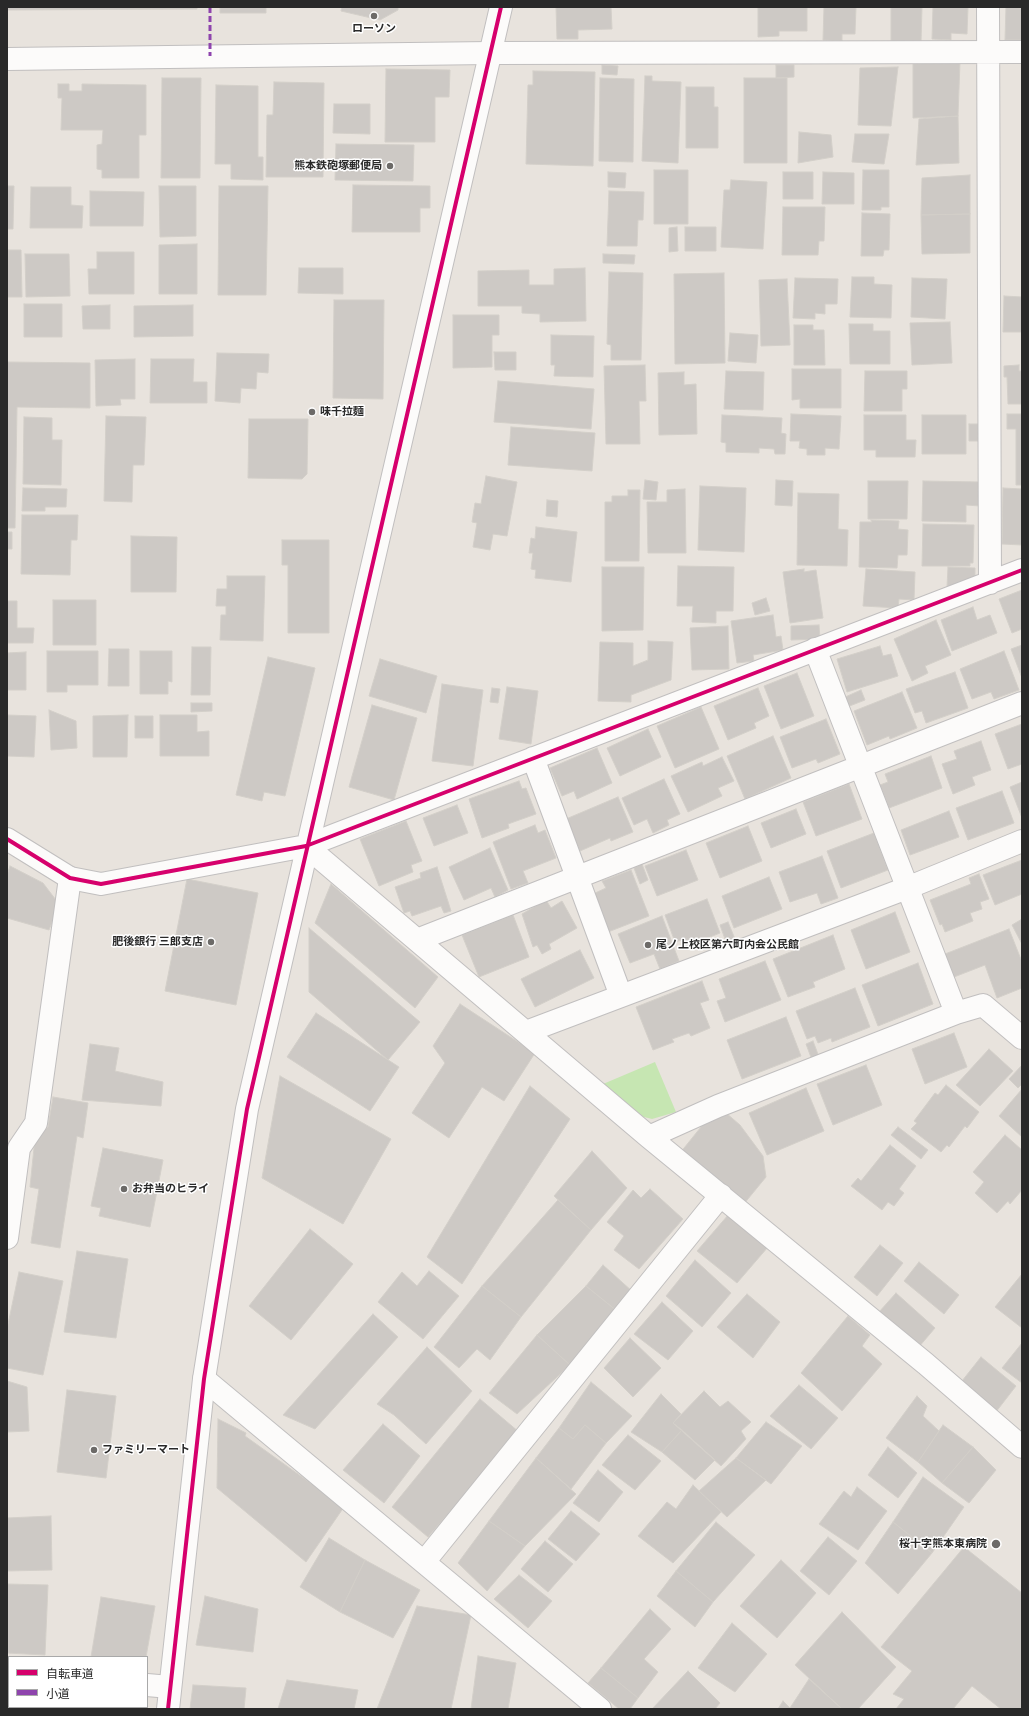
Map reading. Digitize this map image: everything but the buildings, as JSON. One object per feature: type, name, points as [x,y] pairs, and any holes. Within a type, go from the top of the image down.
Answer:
[{"type":"street","points":[[168,1709],[204,1379],[247,1110],[306,846],[501,7]]},
{"type":"street","points":[[988,7],[990,583]]},
{"type":"street","points":[[7,59],[490,53],[1022,52]]},
{"type":"street","points":[[7,839],[70,878],[101,884],[306,846],[1022,570]]},
{"type":"street","points":[[815,649],[956,1013]]},
{"type":"street","points":[[417,940],[1022,703]]},
{"type":"street","points":[[533,758],[622,996]]},
{"type":"street","points":[[526,1032],[907,888],[1022,841]]},
{"type":"street","points":[[306,846],[649,1137],[926,1364],[1022,1447]]},
{"type":"street","points":[[7,1238],[19,1148],[36,1123],[70,878]]},
{"type":"street","points":[[649,1137],[718,1106],[956,1013],[983,1005],[1022,1038]]},
{"type":"street","points":[[424,1562],[721,1195]]},
{"type":"street","points":[[204,1379],[600,1709]]},
{"type":"street","points":[[148,1685],[170,1687]]},
{"type":"green space","points":[[655,1062],[676,1112],[652,1119],[640,1116],[603,1084]]},
{"type":"marked path","points":[[210,7],[210,56]]},
{"type":"cycle path","points":[[168,1709],[204,1379],[247,1109],[501,7]]},
{"type":"cycle path","points":[[7,839],[70,878],[101,884],[306,846],[1022,570]]},
{"type":"place","name":"ローソン","points":[[374,16]]},
{"type":"place","name":"熊本鉄砲塚郵便局","points":[[390,166]]},
{"type":"place","name":"味千拉麵","points":[[312,412]]},
{"type":"place","name":"肥後銀行 三郎支店","points":[[211,942]]},
{"type":"place","name":"尾ノ上校区第六町内会公民館","points":[[648,945]]},
{"type":"place","name":"お弁当のヒライ","points":[[124,1189]]},
{"type":"place","name":"ファミリーマート","points":[[94,1450]]},
{"type":"place","name":"桜十字熊本東病院","points":[[996,1544]]}]
